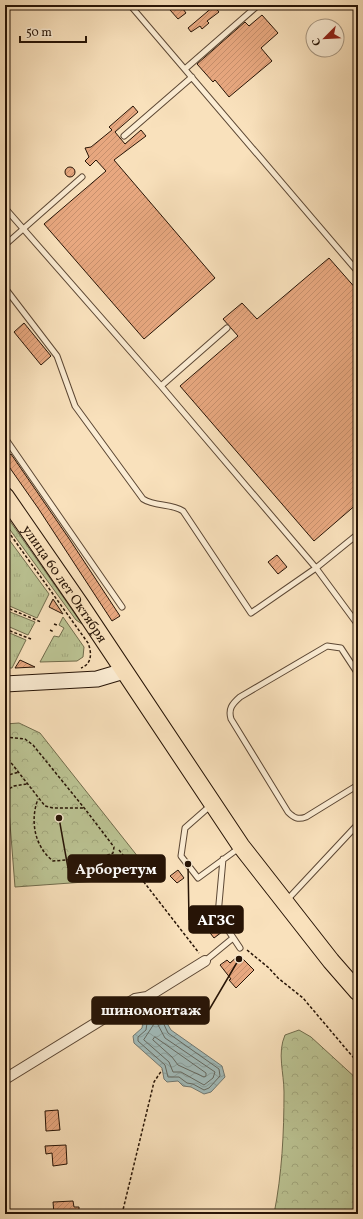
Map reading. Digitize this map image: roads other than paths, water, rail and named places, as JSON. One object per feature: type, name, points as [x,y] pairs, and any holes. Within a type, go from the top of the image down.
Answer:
[{"type":"main road","name":"улица 60 лет Октября","points":[[5,496],[241,846],[285,903],[358,992]]},
{"type":"main road","points":[[5,684],[97,679],[124,671]]},
{"type":"street","points":[[5,1079],[135,999],[147,997],[205,961]]},
{"type":"lane","points":[[130,5],[358,272]]},
{"type":"lane","points":[[185,70],[256,8]]},
{"type":"lane","points":[[124,136],[192,77]]},
{"type":"lane","points":[[5,245],[82,178]]},
{"type":"lane","points":[[5,208],[161,386],[316,568],[358,624]]},
{"type":"lane","points":[[5,288],[57,356],[75,406],[143,499],[156,504],[178,508],[183,511],[251,613],[316,568],[358,534]]},
{"type":"lane","points":[[161,386],[227,328]]},
{"type":"lane","points":[[5,438],[122,607]]},
{"type":"lane","points":[[358,674],[341,648],[327,646],[240,697],[230,708],[229,713],[231,719],[292,817],[300,819],[306,817],[358,785]]},
{"type":"lane","points":[[212,804],[184,828],[181,856],[198,878],[241,846]]},
{"type":"lane","points":[[285,903],[358,824]]},
{"type":"lane","points":[[223,859],[218,915],[240,948]]},
{"type":"lane","points":[[205,961],[233,938]]},
{"type":"water","points":[[156,1010],[160,1011],[171,1030],[222,1066],[225,1077],[211,1092],[204,1094],[191,1087],[183,1086],[178,1081],[167,1082],[164,1079],[162,1068],[134,1043],[133,1036],[142,1028],[143,1021]]},
{"type":"place","name":"Арборетум","points":[[59,818]]},
{"type":"place","name":"АГЗС","points":[[188,864]]},
{"type":"place","name":"шиномонтаж","points":[[239,959]]}]
